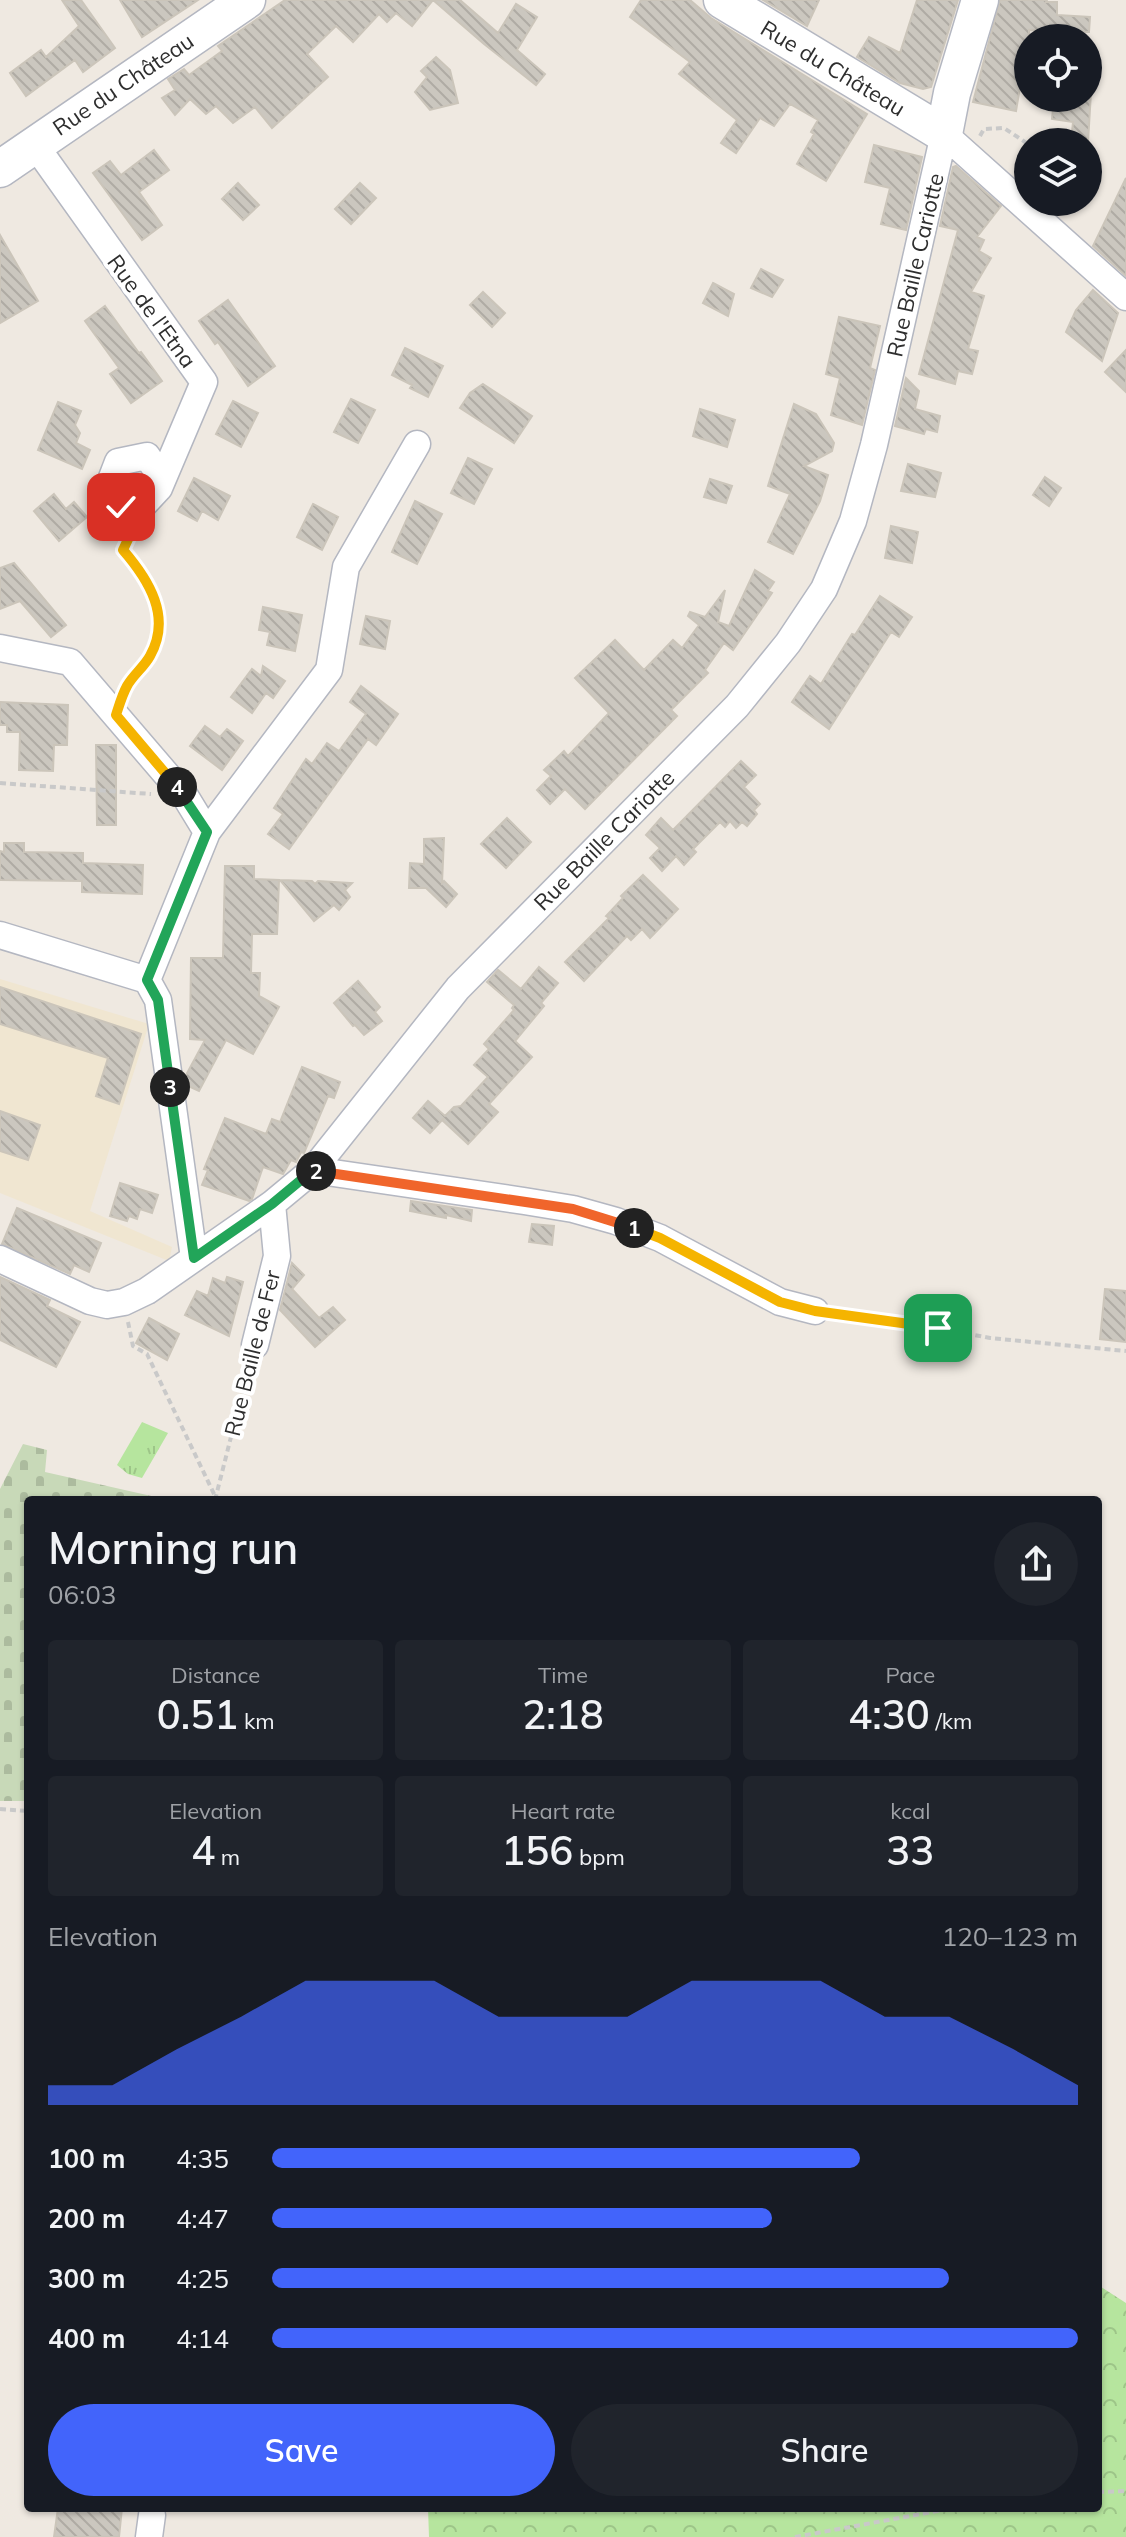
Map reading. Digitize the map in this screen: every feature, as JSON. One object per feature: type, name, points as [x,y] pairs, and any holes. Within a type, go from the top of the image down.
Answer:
[{"type":"street","name":"Rue du Château","points":[[0,169],[247,0]]},
{"type":"street","name":"Rue du Château","points":[[722,0],[956,144]]},
{"type":"street","points":[[980,0],[952,93],[956,144],[1126,297]]},
{"type":"street","name":"Rue Baille Cariotte","points":[[124,1302],[147,1291],[272,1204],[313,1170],[458,988],[737,706],[788,643],[824,589],[853,521],[956,144]]},
{"type":"street","name":"Rue de l'Etna","points":[[35,145],[204,382],[152,496]]},
{"type":"street","points":[[147,980],[207,832],[329,670],[346,567],[417,444]]},
{"type":"street","points":[[0,648],[70,662],[185,796],[207,832]]},
{"type":"street","points":[[0,935],[147,980],[158,1000],[194,1258]]},
{"type":"street","points":[[313,1170],[573,1209],[616,1221],[660,1238],[780,1302],[815,1311]]},
{"type":"street","name":"Rue Baille de Fer","points":[[255,1345],[277,1256],[272,1204]]},
{"type":"street","points":[[0,1259],[90,1301],[107,1305],[124,1302]]},
{"type":"path","points":[[956,144],[977,144],[984,129],[1004,128],[1014,135]]},
{"type":"path","points":[[116,715],[127,686],[151,655],[158,631],[158,603],[123,550],[152,496]]},
{"type":"path","points":[[0,783],[185,796]]},
{"type":"path","points":[[124,1302],[133,1346],[147,1354],[214,1496]]},
{"type":"path","points":[[815,1311],[912,1323],[990,1338],[1126,1351]]},
{"type":"path","name":"Rue Baille de Fer","points":[[216,1496],[255,1345]]},
{"type":"path","points":[[0,1809],[24,1811]]},
{"type":"path","points":[[1102,2492],[1126,2491]]},
{"type":"path","points":[[795,2537],[932,2512]]},
{"type":"shaded area","points":[[0,979],[149,1024],[90,1211],[172,1247],[169,1261],[0,1193]]},
{"type":"green space","points":[[142,1422],[168,1433],[142,1478],[128,1474],[117,1465]]},
{"type":"green space","points":[[23,1444],[47,1450],[45,1472],[151,1496],[24,1496],[24,1801],[0,1801],[0,1489]]},
{"type":"green space","points":[[1102,2288],[1126,2303],[1126,2537],[429,2537],[428,2512],[1102,2512]]},
{"type":"building","points":[[62,0],[81,0],[115,48],[83,72],[75,60],[26,96],[10,73],[41,50],[46,57],[79,26]]},
{"type":"building","points":[[120,0],[198,0],[142,37]]},
{"type":"building","points":[[285,0],[433,0],[412,26],[396,13],[387,22],[379,14],[353,42],[336,26],[307,54],[328,77],[272,128],[255,107],[233,123],[216,106],[206,114],[190,99],[175,115],[162,98],[175,90],[168,79],[184,69],[189,75],[222,51],[218,46]]},
{"type":"building","points":[[433,0],[460,0],[498,33],[516,4],[537,17],[517,50],[545,74],[536,85]]},
{"type":"building","points":[[641,0],[690,0],[711,18],[867,114],[826,181],[797,164],[814,134],[811,132],[818,120],[790,104],[774,126],[760,118],[736,153],[721,143],[737,120],[679,74],[690,62],[630,17]]},
{"type":"building","points":[[763,0],[819,0],[807,26]]},
{"type":"building","points":[[917,0],[958,0],[931,87],[923,89],[900,83],[857,57],[869,37],[900,53]]},
{"type":"building","points":[[1000,0],[1047,0],[1057,2],[1057,15],[1090,17],[1090,24],[1014,24],[1014,111],[973,102]]},
{"type":"building","points":[[436,57],[450,70],[458,103],[430,110],[415,92],[427,77],[421,71]]},
{"type":"building","points":[[1053,112],[1090,112],[1089,128],[1072,128],[1073,122],[1052,119]]},
{"type":"building","points":[[874,145],[922,157],[906,230],[881,224],[890,188],[865,182]]},
{"type":"building","points":[[154,150],[169,170],[139,192],[162,225],[142,240],[93,173],[110,161],[121,175]]},
{"type":"building","points":[[956,166],[1001,206],[977,237],[984,240],[979,251],[991,258],[971,292],[984,296],[968,349],[978,351],[972,374],[958,371],[955,384],[919,374],[958,230],[940,226],[953,167]]},
{"type":"building","points":[[1126,178],[1126,276],[1093,246]]},
{"type":"building","points":[[238,183],[259,205],[243,220],[222,199]]},
{"type":"building","points":[[360,183],[376,198],[351,224],[335,209]]},
{"type":"building","points":[[0,235],[38,301],[0,323]]},
{"type":"building","points":[[761,269],[783,280],[772,297],[751,288]]},
{"type":"building","points":[[713,283],[734,294],[728,316],[703,303]]},
{"type":"building","points":[[1093,290],[1118,313],[1102,361],[1066,332],[1076,310]]},
{"type":"building","points":[[483,292],[505,313],[492,327],[470,305]]},
{"type":"building","points":[[228,300],[275,366],[248,386],[218,342],[215,344],[199,321]]},
{"type":"building","points":[[105,306],[162,381],[131,403],[110,374],[119,368],[85,321]]},
{"type":"building","points":[[839,317],[880,326],[870,368],[875,370],[862,425],[831,415],[840,378],[826,374]]},
{"type":"building","points":[[405,348],[443,366],[428,397],[392,375]]},
{"type":"building","points":[[1126,350],[1126,392],[1105,372]]},
{"type":"building","points":[[906,378],[919,391],[915,409],[940,416],[937,432],[926,429],[924,434],[895,426]]},
{"type":"building","points":[[483,384],[532,416],[514,443],[460,408],[470,393]]},
{"type":"building","points":[[351,399],[375,410],[358,443],[334,432]]},
{"type":"building","points":[[233,401],[258,413],[241,447],[216,434]]},
{"type":"building","points":[[58,402],[81,411],[75,425],[80,433],[76,443],[90,450],[82,469],[38,450]]},
{"type":"building","points":[[794,404],[816,414],[834,443],[832,451],[804,466],[828,475],[820,501],[793,554],[768,542],[790,494],[768,486]]},
{"type":"building","points":[[700,409],[735,420],[727,447],[693,436]]},
{"type":"building","points":[[468,458],[492,469],[474,504],[451,493]]},
{"type":"building","points":[[908,464],[941,473],[935,497],[901,491]]},
{"type":"building","points":[[1045,477],[1061,488],[1049,506],[1033,495]]},
{"type":"building","points":[[194,478],[230,496],[218,520],[202,511],[197,521],[178,511]]},
{"type":"building","points":[[710,479],[732,486],[726,503],[704,497]]},
{"type":"building","points":[[54,494],[66,509],[74,502],[87,517],[59,541],[34,511]]},
{"type":"building","points":[[415,501],[442,514],[417,564],[392,552]]},
{"type":"building","points":[[313,504],[338,517],[322,550],[297,537]]},
{"type":"building","points":[[891,526],[918,532],[912,563],[885,558]]},
{"type":"building","points":[[14,563],[66,625],[51,637],[20,601],[0,609],[0,568]]},
{"type":"building","points":[[755,570],[774,582],[768,591],[772,593],[733,650],[724,643],[705,670],[708,673],[671,710],[677,716],[585,809],[565,789],[550,804],[537,790],[551,776],[544,770],[564,751],[568,756],[609,713],[575,678],[615,640],[644,670],[673,640],[682,648],[699,625],[688,616],[690,612],[705,617],[725,590],[718,622],[729,626]]},
{"type":"building","points":[[880,596],[912,617],[899,637],[891,632],[829,729],[792,702],[810,676],[821,684]]},
{"type":"building","points":[[263,607],[302,615],[295,651],[267,645],[270,632],[259,630]]},
{"type":"building","points":[[366,616],[390,621],[385,649],[360,644]]},
{"type":"building","points":[[263,666],[285,681],[273,698],[266,693],[252,713],[231,697],[252,669],[261,676]]},
{"type":"building","points":[[361,686],[398,714],[376,745],[368,739],[289,849],[268,834],[283,814],[274,808],[306,759],[312,764],[327,743],[339,751],[366,714],[350,702]]},
{"type":"building","points":[[0,702],[68,705],[67,745],[54,745],[53,771],[19,770],[20,732],[7,732],[7,725],[0,725]]},
{"type":"building","points":[[205,726],[220,737],[227,729],[243,741],[222,770],[190,746]]},
{"type":"building","points":[[96,745],[116,745],[116,825],[97,825]]},
{"type":"building","points":[[741,761],[756,775],[744,787],[760,804],[754,810],[757,814],[747,826],[742,822],[736,828],[730,821],[725,827],[720,822],[693,849],[696,852],[684,865],[676,856],[662,871],[650,858],[660,848],[646,835],[661,818],[673,830]]},
{"type":"building","points":[[507,818],[531,842],[506,868],[481,844]]},
{"type":"building","points":[[444,838],[442,883],[444,881],[457,894],[446,907],[426,888],[409,888],[410,863],[424,864],[424,839]]},
{"type":"building","points":[[4,843],[24,843],[24,852],[83,853],[83,863],[143,865],[142,894],[82,892],[82,881],[0,880],[0,851],[4,852]]},
{"type":"building","points":[[225,866],[254,866],[254,879],[279,880],[277,934],[252,934],[251,973],[260,973],[259,996],[279,1007],[253,1054],[226,1040],[199,1091],[186,1085],[185,1077],[205,1040],[190,1039],[191,958],[223,958]]},
{"type":"building","points":[[643,875],[678,909],[650,938],[642,929],[631,940],[627,936],[584,981],[565,962],[609,918],[606,916],[623,898],[621,896]]},
{"type":"building","points":[[280,880],[312,881],[315,884],[318,881],[352,883],[345,890],[350,897],[339,910],[334,905],[314,921]]},
{"type":"building","points":[[539,967],[558,983],[541,1003],[544,1006],[515,1041],[532,1057],[489,1104],[498,1112],[468,1144],[442,1120],[430,1133],[413,1118],[428,1101],[445,1116],[454,1107],[461,1106],[488,1077],[474,1065],[489,1049],[484,1044],[514,1010],[514,1005],[487,982],[498,970],[521,989]]},
{"type":"building","points":[[358,981],[380,1007],[375,1012],[382,1021],[364,1035],[334,1003]]},
{"type":"building","points":[[0,987],[141,1034],[119,1104],[96,1096],[108,1058],[0,1024]]},
{"type":"building","points":[[302,1067],[340,1082],[334,1098],[328,1096],[304,1153],[301,1152],[296,1162],[291,1160],[283,1174],[263,1167],[249,1201],[202,1185],[208,1170],[204,1169],[225,1118],[266,1134],[272,1119],[280,1122]]},
{"type":"building","points":[[0,1111],[40,1125],[28,1160],[0,1151]]},
{"type":"building","points":[[120,1183],[158,1195],[152,1213],[140,1209],[137,1219],[129,1216],[127,1221],[110,1216]]},
{"type":"building","points":[[411,1201],[472,1210],[471,1221],[410,1211]]},
{"type":"building","points":[[17,1208],[101,1243],[89,1272],[74,1265],[70,1274],[2,1244]]},
{"type":"building","points":[[532,1224],[554,1226],[552,1245],[529,1242]]},
{"type":"building","points":[[292,1263],[304,1275],[292,1289],[319,1318],[333,1307],[345,1320],[315,1347],[280,1310]]},
{"type":"building","points":[[0,1277],[50,1300],[47,1306],[80,1322],[56,1367],[0,1340]]},
{"type":"building","points":[[227,1277],[243,1282],[229,1336],[185,1315],[197,1291],[208,1296],[213,1278],[225,1283]]},
{"type":"building","points":[[1105,1289],[1126,1291],[1126,1342],[1100,1339]]},
{"type":"building","points":[[149,1318],[179,1334],[167,1360],[136,1343]]},
{"type":"building","points":[[57,2512],[122,2512],[119,2537],[54,2537]]},
{"type":"route","points":[[121,507],[145,503],[123,550],[158,603],[159,619],[156,644],[127,686],[116,715],[185,796],[207,832],[147,980],[158,1000],[194,1258],[272,1204],[313,1170],[573,1209],[660,1238],[780,1302],[815,1311],[938,1328]]}]
